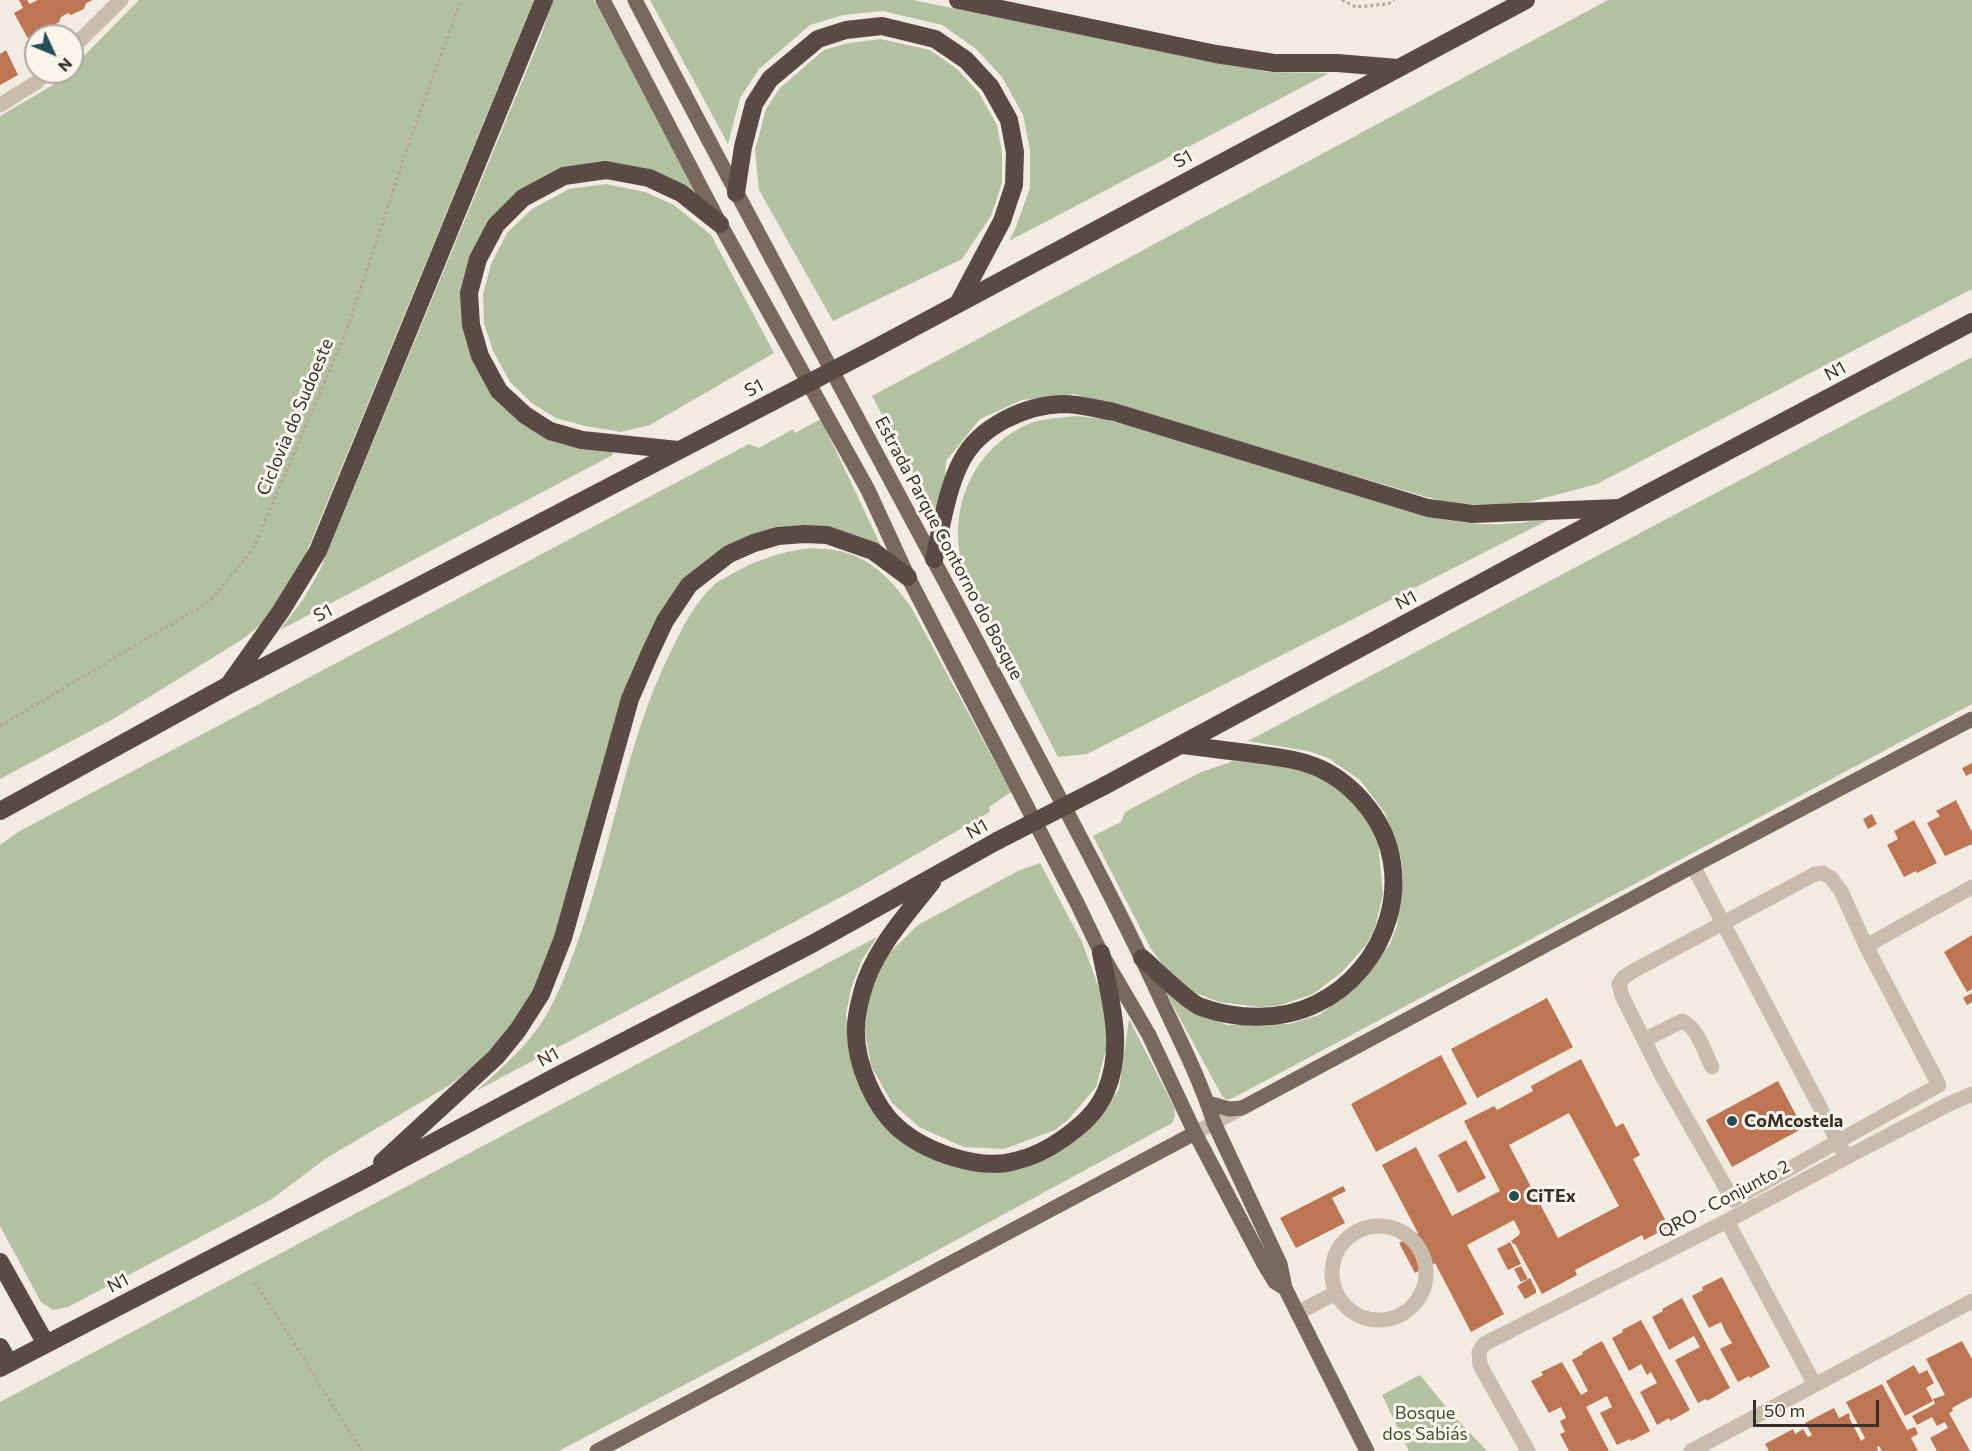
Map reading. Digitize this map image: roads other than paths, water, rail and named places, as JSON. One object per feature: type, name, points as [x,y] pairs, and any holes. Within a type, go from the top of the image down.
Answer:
[{"type":"highway","points":[[227,686],[281,611],[318,551],[544,0]]},
{"type":"highway","points":[[958,0],[1216,54],[1274,63],[1337,63],[1398,68]]},
{"type":"highway","name":"S1","points":[[0,811],[227,686],[870,351],[1526,0]]},
{"type":"highway","points":[[736,194],[743,147],[754,104],[770,79],[818,39],[846,30],[882,26],[935,39],[966,60],[990,86],[1009,120],[1015,152],[1014,185],[1002,221],[960,302]]},
{"type":"highway","points":[[678,450],[582,440],[550,431],[525,415],[499,391],[480,356],[471,325],[469,293],[478,259],[496,225],[524,198],[564,176],[606,170],[649,178],[681,193],[720,224]]},
{"type":"highway","name":"N1","points":[[5,1366],[812,944],[997,841],[1183,745],[1622,507],[1972,322]]},
{"type":"highway","points":[[934,559],[953,481],[962,460],[974,443],[994,427],[1017,414],[1063,404],[1124,415],[1428,508],[1472,514],[1622,507]]},
{"type":"highway","points":[[361,1181],[496,1057],[518,1030],[541,994],[563,938],[630,699],[665,621],[689,585],[729,554],[778,536],[804,534],[826,535],[873,551],[908,577]]},
{"type":"highway","points":[[1142,958],[1198,1006],[1237,1016],[1266,1017],[1291,1013],[1315,1005],[1349,982],[1374,951],[1391,912],[1395,884],[1391,857],[1375,817],[1357,794],[1321,769],[1301,761],[1183,745]]},
{"type":"highway","points":[[936,876],[879,954],[862,992],[856,1033],[861,1062],[869,1088],[882,1109],[897,1127],[939,1154],[983,1163],[1013,1162],[1036,1155],[1060,1141],[1082,1125],[1098,1107],[1107,1090],[1115,1045],[1114,1021],[1101,952]]},
{"type":"highway","points":[[0,1262],[46,1344]]},
{"type":"highway","points":[[0,1347],[5,1366]]},
{"type":"main road","points":[[603,0],[720,224],[868,490],[908,577],[1101,952],[1203,1128],[1248,1198],[1280,1264],[1285,1288],[1367,1451]]},
{"type":"main road","name":"Estrada Parque Contorno do Bosque","points":[[635,0],[736,194],[934,559],[1142,958],[1208,1103],[1203,1128]]},
{"type":"main road","points":[[1208,1103],[1229,1109],[1242,1108],[1972,719]]},
{"type":"main road","points":[[1203,1128],[1264,1264],[1275,1282],[1285,1288]]},
{"type":"main road","points":[[597,1451],[1203,1128]]},
{"type":"street","points":[[84,36],[122,0]]},
{"type":"street","points":[[0,105],[34,84]]},
{"type":"street","points":[[1693,866],[1846,1156]]},
{"type":"street","points":[[1823,873],[1831,878],[1840,891],[1866,946],[1939,1085],[1733,1200],[1661,1074],[1622,996],[1619,984],[1624,977],[1815,874],[1823,873]]},
{"type":"street","points":[[1866,946],[1972,887]]},
{"type":"street","points":[[1644,1040],[1682,1021],[1688,1022],[1713,1066]]},
{"type":"street","name":"QRO - Conjunto 2","points":[[1528,1451],[1480,1365],[1479,1352],[1484,1344],[1727,1221],[1846,1156],[1972,1094]]},
{"type":"street","points":[[1203,1128],[1242,1108]]},
{"type":"street","points":[[1727,1221],[1815,1385]]},
{"type":"street","points":[[1376,1225],[1394,1227],[1410,1237],[1422,1251],[1427,1268],[1425,1287],[1416,1303],[1402,1315],[1383,1321],[1363,1318],[1346,1308],[1336,1293],[1331,1274],[1334,1256],[1344,1241],[1358,1230],[1376,1225]]},
{"type":"street","points":[[1298,1313],[1336,1293]]},
{"type":"street","points":[[1691,1451],[1972,1301]]},
{"type":"place","name":"CoMcostela","points":[[1732,1121]]},
{"type":"place","name":"CiTEx","points":[[1514,1196]]},
{"type":"park label","name":"Bosque dos Sabiás","points":[[1425,1423]]}]
